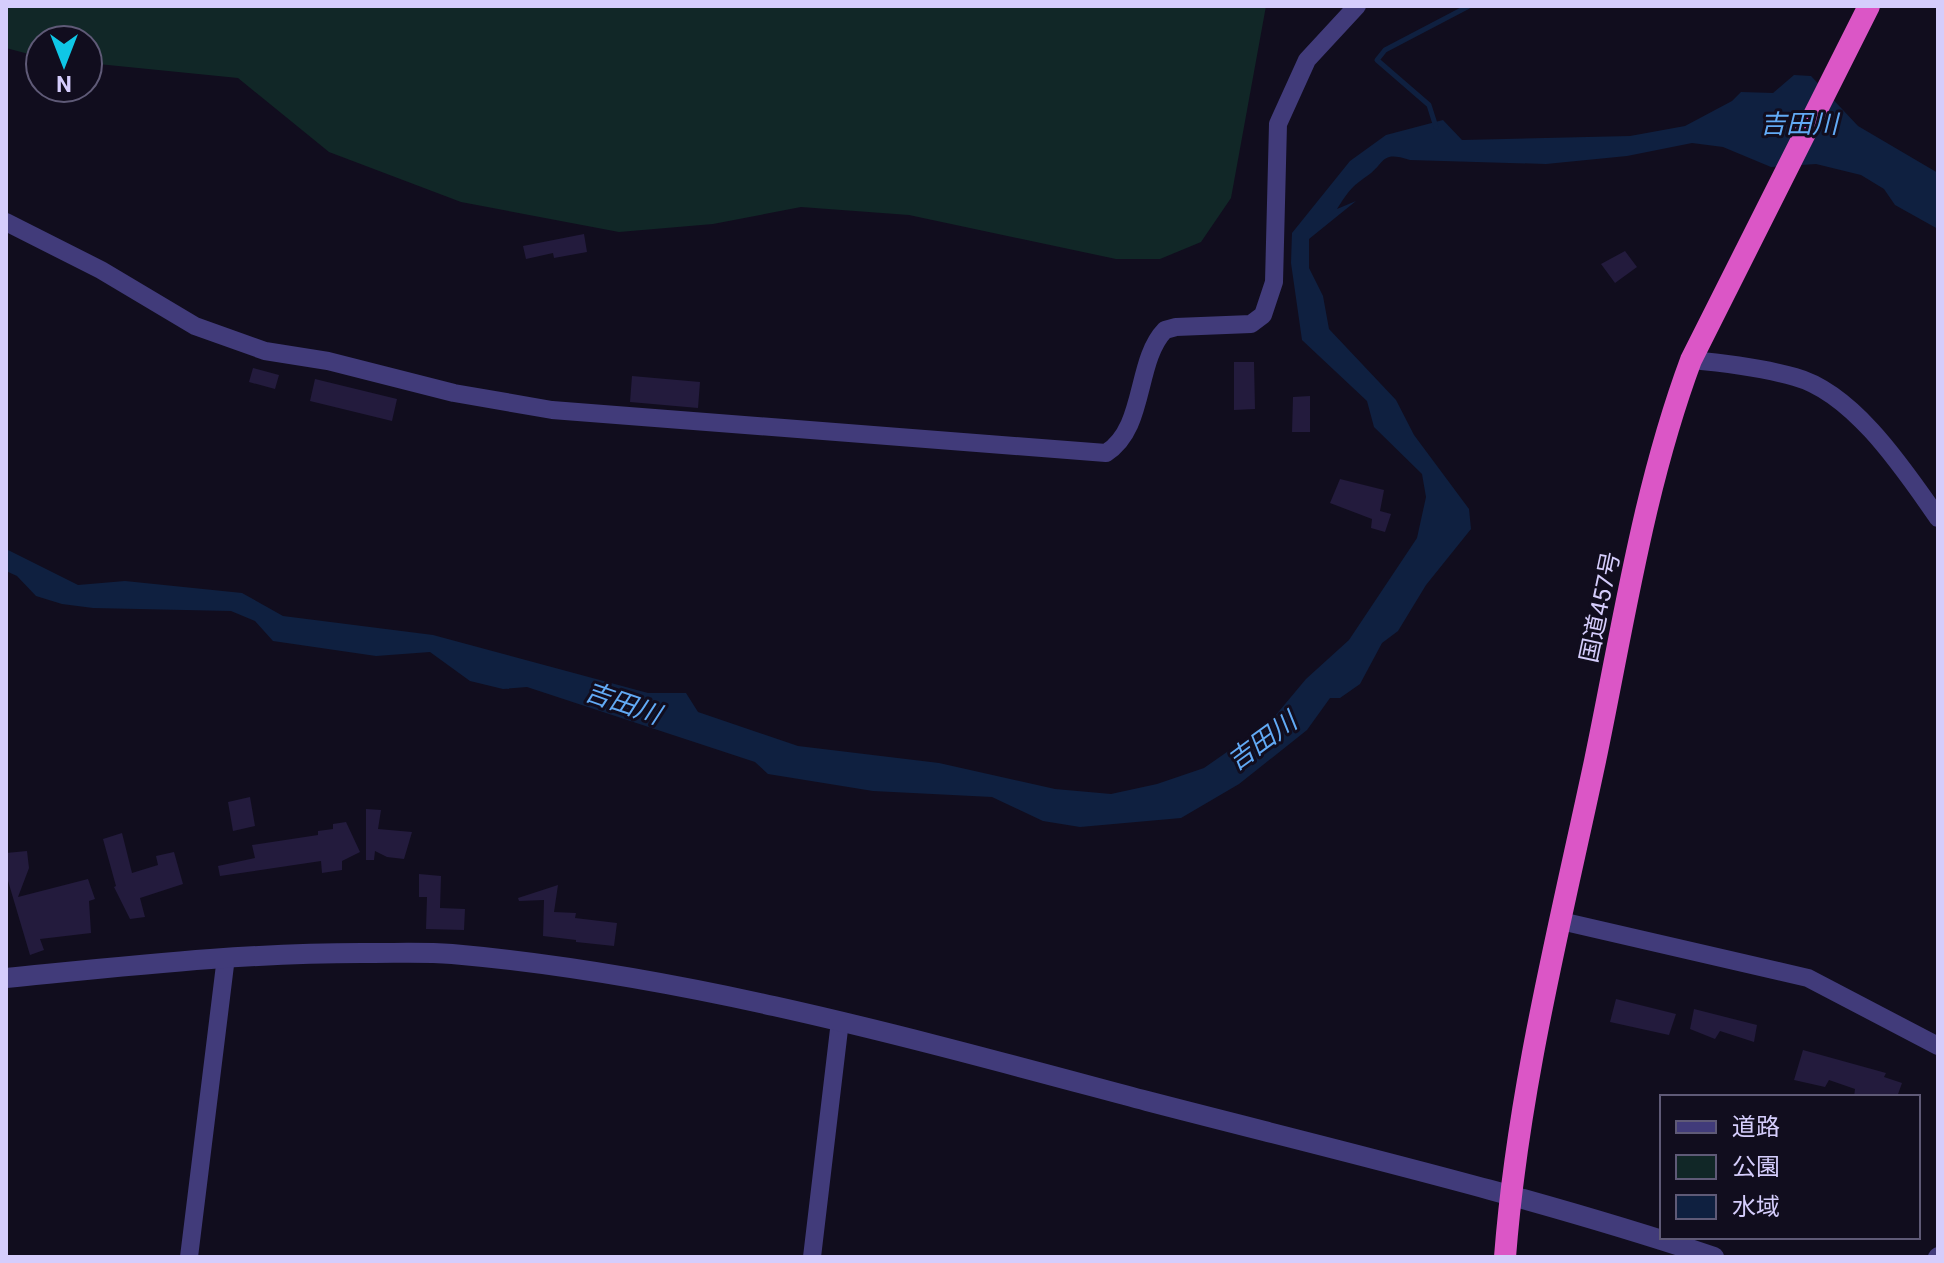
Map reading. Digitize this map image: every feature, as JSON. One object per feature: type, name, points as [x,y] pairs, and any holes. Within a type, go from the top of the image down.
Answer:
[{"type":"highway","name":"国道457号","points":[[1505,1257],[1531,1063],[1659,457],[1671,414],[1691,360],[1869,6]]},
{"type":"street","points":[[6,222],[101,270],[195,326],[265,351],[328,361],[454,393],[552,410],[1106,453],[1125,436],[1154,347],[1165,330],[1251,324],[1263,315],[1274,282],[1278,124],[1307,60],[1357,6]]},
{"type":"street","points":[[1691,360],[1797,377],[1824,390],[1866,428],[1905,471],[1938,518]]},
{"type":"street","points":[[1561,921],[1808,978],[1938,1046]]},
{"type":"street","points":[[6,978],[226,957],[329,953],[449,954],[631,976],[840,1021],[1512,1196],[1714,1257]]},
{"type":"street","points":[[189,1257],[226,957]]},
{"type":"street","points":[[812,1257],[840,1021]]},
{"type":"green space","points":[[6,6],[1266,6],[1231,198],[1201,242],[1160,259],[1116,259],[909,215],[801,207],[713,224],[619,232],[461,202],[329,152],[238,78],[104,65],[104,24],[24,24],[24,53],[6,48]]},
{"type":"water","name":"吉田川","points":[[1794,75],[1811,76],[1858,126],[1938,173],[1938,229],[1895,205],[1884,189],[1861,175],[1816,164],[1771,167],[1723,147],[1692,143],[1627,156],[1546,164],[1388,157],[1353,187],[1337,209],[1356,201],[1309,239],[1309,268],[1323,296],[1329,329],[1396,400],[1414,435],[1469,509],[1471,529],[1426,585],[1398,631],[1382,643],[1360,684],[1340,698],[1330,698],[1307,730],[1239,784],[1181,818],[1080,827],[1043,821],[992,797],[873,791],[768,774],[755,762],[527,687],[503,689],[470,681],[430,652],[376,656],[273,641],[255,621],[231,611],[93,608],[62,604],[36,596],[17,576],[6,571],[6,549],[78,585],[125,581],[242,593],[283,616],[433,635],[648,693],[686,693],[698,712],[798,746],[939,763],[1055,789],[1111,794],[1157,784],[1204,768],[1270,722],[1306,679],[1349,640],[1417,538],[1426,497],[1422,474],[1374,427],[1367,401],[1302,340],[1291,263],[1292,233],[1350,161],[1386,135],[1443,120],[1462,140],[1630,136],[1685,126],[1732,101],[1741,92],[1773,93]]},
{"type":"building","points":[[584,234],[587,252],[554,258],[553,253],[526,259],[523,246]]},
{"type":"building","points":[[1625,251],[1637,267],[1615,283],[1601,264]]},
{"type":"building","points":[[1234,362],[1254,362],[1255,409],[1234,410]]},
{"type":"building","points":[[253,368],[279,375],[275,389],[249,382]]},
{"type":"building","points":[[632,376],[700,382],[698,408],[630,402]]},
{"type":"building","points":[[315,379],[397,399],[392,421],[310,401]]},
{"type":"building","points":[[1310,396],[1310,432],[1292,432],[1293,397]]},
{"type":"building","points":[[1340,479],[1384,490],[1380,511],[1391,514],[1385,532],[1371,528],[1372,519],[1330,503]]},
{"type":"building","points":[[250,797],[255,826],[233,831],[228,802]]},
{"type":"building","points":[[366,809],[381,810],[378,829],[412,832],[404,859],[387,857],[375,851],[374,860],[366,860]]},
{"type":"building","points":[[346,822],[360,852],[342,861],[342,870],[322,873],[321,861],[220,876],[218,866],[255,858],[252,845],[318,835],[318,831],[333,829],[333,824]]},
{"type":"building","points":[[122,833],[132,873],[158,865],[156,856],[174,852],[183,884],[140,898],[145,917],[130,919],[114,887],[103,839]]},
{"type":"building","points":[[27,851],[29,868],[18,897],[88,879],[95,899],[89,901],[91,933],[40,939],[44,950],[30,955],[6,874],[6,853]]},
{"type":"building","points":[[419,874],[441,876],[440,908],[465,909],[464,930],[426,929],[427,897],[419,897]]},
{"type":"building","points":[[558,885],[554,912],[576,913],[575,918],[617,923],[614,946],[543,936],[544,900],[519,901],[518,898]]},
{"type":"building","points":[[1616,999],[1676,1014],[1669,1035],[1610,1022]]},
{"type":"building","points":[[1694,1009],[1757,1025],[1754,1042],[1720,1031],[1715,1039],[1690,1029]]},
{"type":"building","points":[[1803,1050],[1886,1073],[1884,1077],[1902,1083],[1898,1095],[1854,1095],[1855,1089],[1829,1080],[1825,1087],[1794,1080]]},
{"type":"waterway","points":[[1436,127],[1429,105],[1377,60],[1385,50],[1469,6]]}]
